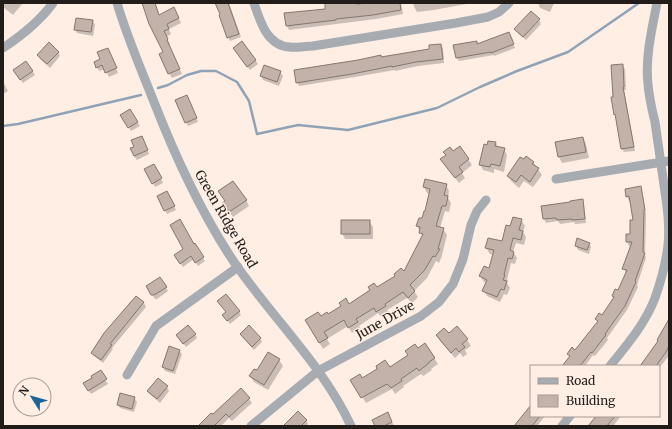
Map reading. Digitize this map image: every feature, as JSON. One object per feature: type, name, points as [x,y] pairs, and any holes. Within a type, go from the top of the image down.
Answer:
[{"type":"street","points":[[3,48],[30,27],[53,3]]},
{"type":"street","points":[[254,3],[265,31],[271,39],[278,44],[291,48],[313,46],[488,17],[502,10],[510,3]]},
{"type":"street","points":[[611,365],[646,317],[661,281],[668,244],[669,226],[665,162],[648,84],[647,65],[652,27],[658,3]]},
{"type":"street","name":"Green Ridge Road","points":[[116,4],[174,151],[189,184],[206,215],[230,256],[257,294],[333,392],[351,426]]},
{"type":"street","points":[[556,179],[665,162]]},
{"type":"street","name":"June Drive","points":[[251,426],[318,371],[421,316],[439,302],[453,284],[463,259],[471,225],[477,211],[486,200]]},
{"type":"street","points":[[127,375],[156,326],[238,267]]},
{"type":"street","points":[[562,426],[569,417]]},
{"type":"building","points":[[142,3],[155,3],[159,15],[174,7],[179,18],[167,24],[169,29],[164,31],[180,69],[168,74],[159,54],[163,52],[149,24]]},
{"type":"building","points":[[215,3],[228,3],[239,34],[227,38]]},
{"type":"building","points":[[325,3],[400,3],[401,10],[286,26],[284,13],[325,9]]},
{"type":"building","points":[[531,11],[540,19],[523,37],[514,29]]},
{"type":"building","points":[[76,18],[93,20],[91,32],[74,30]]},
{"type":"building","points":[[509,32],[514,44],[491,53],[456,58],[453,45],[477,41],[477,44]]},
{"type":"building","points":[[242,41],[256,60],[247,67],[233,48]]},
{"type":"building","points":[[49,42],[59,52],[47,64],[37,55]]},
{"type":"building","points":[[441,44],[443,59],[416,62],[296,83],[294,70],[381,55],[381,57],[429,49],[429,45]]},
{"type":"building","points":[[108,48],[117,68],[105,73],[102,65],[96,68],[94,62],[100,59],[97,52]]},
{"type":"building","points":[[26,61],[33,71],[20,80],[13,70]]},
{"type":"building","points":[[623,64],[623,87],[634,147],[621,149],[611,97],[613,97],[611,65]]},
{"type":"building","points":[[264,65],[281,71],[277,82],[260,76]]},
{"type":"building","points":[[187,95],[197,118],[185,123],[175,100]]},
{"type":"building","points":[[130,109],[138,122],[128,128],[120,115]]},
{"type":"building","points":[[142,136],[148,150],[134,156],[130,148],[134,147],[131,140]]},
{"type":"building","points":[[583,137],[586,152],[558,157],[555,142]]},
{"type":"building","points":[[488,141],[496,142],[495,146],[505,148],[500,166],[491,164],[490,167],[479,165],[484,144],[487,145]]},
{"type":"building","points":[[460,146],[469,159],[459,167],[463,172],[455,178],[440,159],[446,155],[443,152],[450,147],[453,151]]},
{"type":"building","points":[[526,156],[534,162],[532,164],[539,168],[530,182],[521,175],[516,182],[507,176],[520,157],[524,159]]},
{"type":"building","points":[[154,164],[162,178],[152,184],[144,169]]},
{"type":"building","points":[[425,179],[447,184],[444,195],[448,196],[446,206],[442,206],[436,226],[444,228],[438,249],[440,249],[435,257],[433,256],[424,271],[410,285],[415,291],[408,298],[403,292],[376,312],[374,308],[356,319],[358,322],[348,328],[344,320],[324,332],[328,338],[319,343],[305,320],[318,312],[321,316],[327,312],[328,314],[341,306],[339,303],[346,298],[349,304],[370,290],[368,287],[374,283],[377,287],[395,276],[394,274],[401,268],[404,271],[423,234],[419,233],[420,227],[416,226],[419,218],[422,218],[425,211],[430,189],[423,187]]},
{"type":"building","points":[[233,181],[247,200],[229,212],[222,203],[225,201],[218,191]]},
{"type":"building","points":[[641,186],[645,210],[643,252],[645,253],[635,281],[636,282],[625,306],[592,353],[591,352],[581,365],[563,365],[570,356],[567,354],[572,347],[575,350],[598,321],[595,319],[599,313],[602,315],[614,297],[612,296],[615,289],[618,290],[627,270],[622,269],[632,242],[626,242],[626,234],[630,234],[630,220],[633,220],[629,196],[626,197],[625,189]]},
{"type":"building","points":[[167,191],[175,206],[164,211],[157,196]]},
{"type":"building","points":[[583,199],[585,219],[543,219],[541,206]]},
{"type":"building","points":[[513,217],[522,219],[519,230],[523,231],[521,240],[513,238],[510,250],[514,252],[512,259],[508,258],[503,280],[507,281],[504,290],[501,289],[497,297],[482,291],[487,280],[479,276],[484,266],[489,268],[494,250],[485,248],[488,238],[502,241],[506,225],[510,226]]},
{"type":"building","points":[[180,219],[194,244],[195,243],[204,257],[195,263],[191,256],[180,264],[174,255],[183,249],[170,225]]},
{"type":"building","points":[[341,220],[370,220],[370,234],[341,234]]},
{"type":"building","points":[[577,238],[590,243],[587,250],[575,246]]},
{"type":"building","points":[[160,277],[167,287],[154,295],[151,295],[146,286]]},
{"type":"building","points":[[226,294],[240,311],[227,321],[222,315],[226,312],[217,301]]},
{"type":"building","points":[[136,296],[144,302],[110,344],[112,345],[101,360],[91,353],[104,333]]},
{"type":"building","points":[[669,319],[669,346],[666,352],[657,365],[641,365],[658,341],[657,340]]},
{"type":"building","points":[[188,325],[196,334],[183,344],[176,335]]},
{"type":"building","points":[[249,325],[261,338],[252,347],[240,334]]},
{"type":"building","points":[[457,326],[468,339],[462,344],[465,347],[459,352],[456,348],[451,353],[436,335],[444,328],[449,333]]},
{"type":"building","points":[[425,343],[435,358],[419,371],[417,368],[391,388],[387,384],[361,398],[350,380],[360,374],[362,378],[377,369],[376,366],[385,360],[390,367],[408,355],[405,351],[415,344],[418,348]]},
{"type":"building","points":[[169,346],[180,350],[173,371],[162,367]]},
{"type":"building","points":[[268,352],[280,359],[264,385],[249,376],[254,369],[257,370]]},
{"type":"building","points":[[101,370],[107,379],[88,391],[83,383],[92,378],[91,376]]},
{"type":"building","points":[[158,378],[168,386],[157,399],[147,391]]},
{"type":"building","points":[[241,388],[250,398],[229,417],[226,414],[214,426],[198,426],[211,413],[213,414]]},
{"type":"building","points":[[120,393],[135,397],[132,409],[117,405]]},
{"type":"building","points":[[530,406],[530,417],[539,417],[532,426],[514,426]]},
{"type":"building","points":[[298,411],[307,420],[301,426],[283,426]]},
{"type":"building","points":[[388,412],[392,422],[384,426],[375,426],[372,420]]},
{"type":"building","points":[[595,417],[614,417],[607,426],[588,426]]},
{"type":"waterway","points":[[158,88],[168,85],[187,75],[201,71],[216,71],[237,82],[249,101],[257,134],[298,125],[348,130],[437,108],[517,71],[568,52],[639,3]]},
{"type":"waterway","points":[[3,126],[18,124],[141,95]]}]
